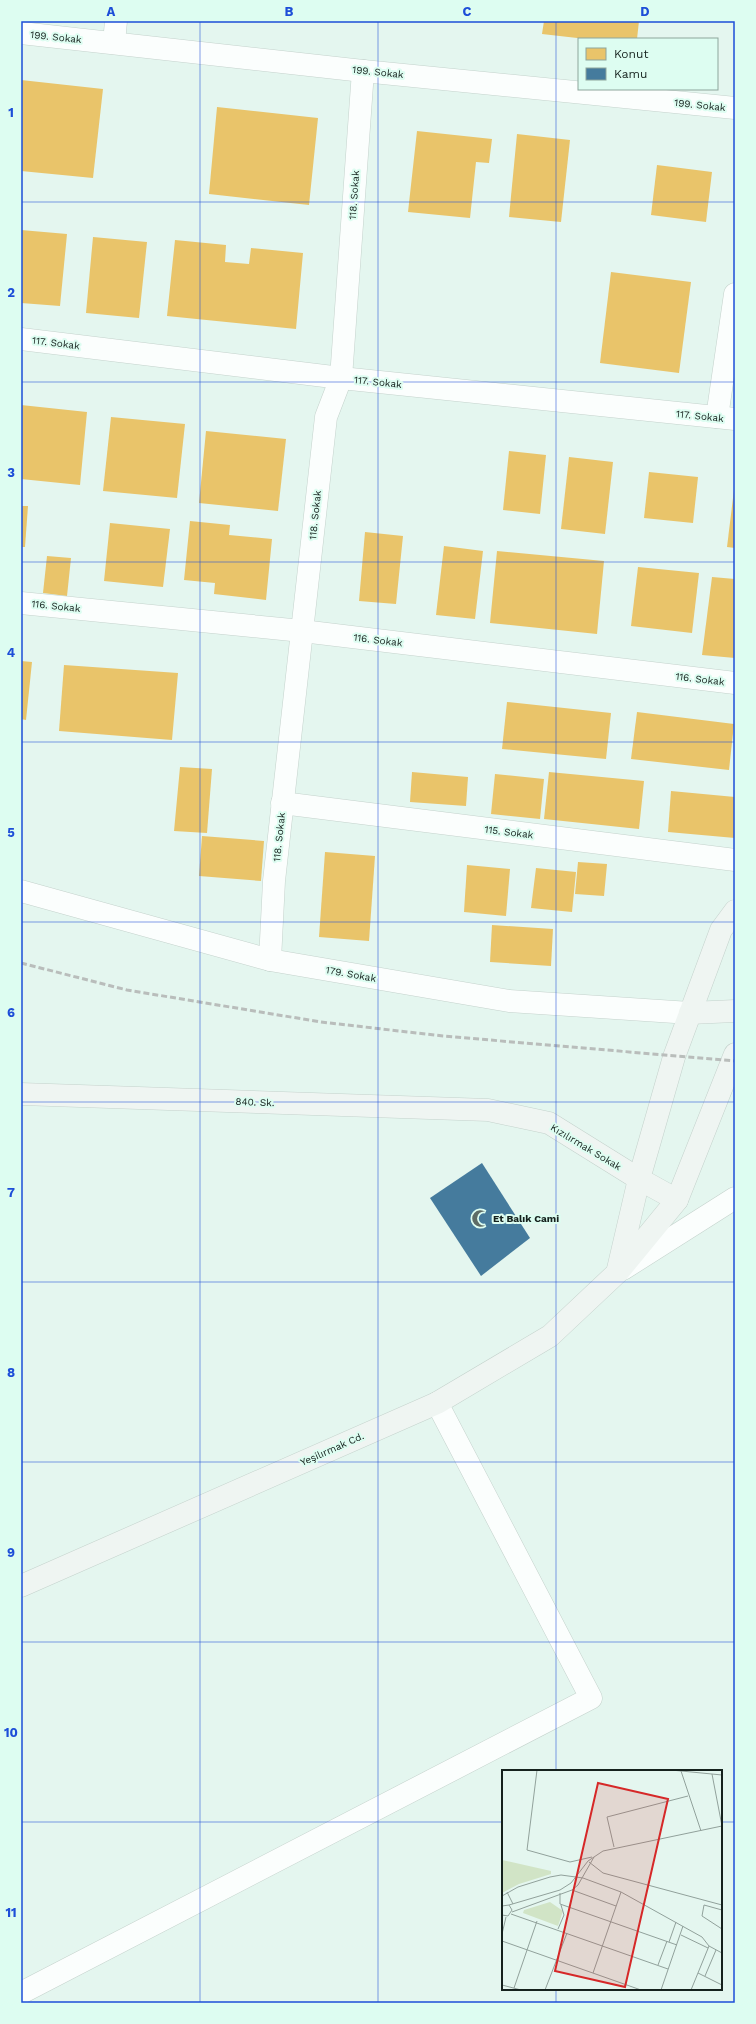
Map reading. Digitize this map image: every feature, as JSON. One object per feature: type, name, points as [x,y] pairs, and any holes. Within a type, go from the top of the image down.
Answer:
[{"type":"main road","points":[[618,1272],[639,1179],[674,1057],[721,930],[735,911]]},
{"type":"main road","points":[[690,1013],[735,1011]]},
{"type":"main road","name":"Yeşilırmak Cd.","points":[[21,1586],[437,1403],[550,1336],[618,1272],[678,1200],[735,1054]]},
{"type":"main road","name":"840. Sk.","points":[[21,1094],[488,1110]]},
{"type":"main road","name":"Kızılırmak Sokak","points":[[488,1110],[549,1123],[639,1179],[678,1200]]},
{"type":"street","points":[[114,43],[116,21]]},
{"type":"street","name":"199. Sokak","points":[[21,33],[363,71],[735,108]]},
{"type":"street","name":"118. Sokak","points":[[270,960],[274,881],[282,803],[326,417],[341,378],[363,71]]},
{"type":"street","points":[[726,418],[735,294]]},
{"type":"street","name":"117. Sokak","points":[[21,339],[341,378],[726,418]]},
{"type":"street","name":"116. Sokak","points":[[21,603],[302,631],[735,683]]},
{"type":"street","name":"115. Sokak","points":[[282,803],[735,860]]},
{"type":"street","name":"179. Sokak","points":[[21,891],[270,960],[508,1001],[690,1013]]},
{"type":"street","points":[[618,1272],[735,1198]]},
{"type":"street","points":[[21,1993],[591,1698],[437,1403]]},
{"type":"building: Konut","points":[[544,21],[639,21],[637,38],[578,38],[542,34]]},
{"type":"building: Konut","points":[[21,80],[103,89],[93,178],[21,171]]},
{"type":"building: Konut","points":[[217,107],[318,118],[309,205],[209,194]]},
{"type":"building: Konut","points":[[417,131],[492,139],[489,163],[476,162],[470,218],[408,212]]},
{"type":"building: Konut","points":[[517,134],[570,140],[561,222],[509,217]]},
{"type":"building: Konut","points":[[657,165],[712,172],[706,222],[651,215]]},
{"type":"building: Konut","points":[[21,230],[67,234],[60,306],[21,303]]},
{"type":"building: Konut","points":[[93,237],[147,242],[139,318],[86,313]]},
{"type":"building: Konut","points":[[175,240],[226,245],[225,262],[249,264],[251,248],[303,253],[296,329],[167,316]]},
{"type":"building: Konut","points":[[611,272],[691,282],[679,373],[600,363]]},
{"type":"building: Konut","points":[[21,405],[87,412],[80,485],[21,479]]},
{"type":"building: Konut","points":[[111,417],[185,424],[177,498],[103,491]]},
{"type":"building: Konut","points":[[206,431],[286,439],[278,511],[199,503]]},
{"type":"building: Konut","points":[[509,451],[546,455],[540,514],[503,510]]},
{"type":"building: Konut","points":[[569,457],[613,462],[605,534],[561,529]]},
{"type":"building: Konut","points":[[649,472],[698,477],[693,523],[644,518]]},
{"type":"building: Konut","points":[[735,490],[735,548],[727,547]]},
{"type":"building: Konut","points":[[21,506],[28,506],[25,547],[21,547]]},
{"type":"building: Konut","points":[[190,521],[230,525],[229,535],[272,539],[266,600],[214,594],[215,583],[184,580]]},
{"type":"building: Konut","points":[[110,523],[170,529],[163,587],[104,581]]},
{"type":"building: Konut","points":[[365,532],[403,536],[396,604],[359,601]]},
{"type":"building: Konut","points":[[444,546],[483,551],[475,619],[436,615]]},
{"type":"building: Konut","points":[[497,551],[604,561],[597,634],[490,623]]},
{"type":"building: Konut","points":[[47,556],[71,558],[67,596],[43,593]]},
{"type":"building: Konut","points":[[638,567],[699,573],[692,633],[631,626]]},
{"type":"building: Konut","points":[[712,577],[735,579],[735,658],[702,655]]},
{"type":"building: Konut","points":[[21,661],[32,662],[26,720],[21,719]]},
{"type":"building: Konut","points":[[64,665],[178,673],[172,740],[59,731]]},
{"type":"building: Konut","points":[[507,702],[611,713],[606,759],[502,749]]},
{"type":"building: Konut","points":[[637,712],[734,724],[729,770],[631,759]]},
{"type":"building: Konut","points":[[180,767],[212,769],[207,833],[174,831]]},
{"type":"building: Konut","points":[[412,772],[468,777],[466,806],[410,802]]},
{"type":"building: Konut","points":[[549,772],[644,781],[639,829],[544,819]]},
{"type":"building: Konut","points":[[495,774],[544,779],[540,819],[491,814]]},
{"type":"building: Konut","points":[[671,791],[735,797],[735,838],[668,832]]},
{"type":"building: Konut","points":[[202,836],[264,841],[261,881],[199,876]]},
{"type":"building: Konut","points":[[325,852],[375,856],[369,941],[319,937]]},
{"type":"building: Konut","points":[[578,862],[607,864],[604,896],[575,894]]},
{"type":"building: Konut","points":[[467,865],[510,869],[506,916],[464,912]]},
{"type":"building: Konut","points":[[536,868],[576,872],[572,912],[531,908]]},
{"type":"building: Konut","points":[[492,925],[553,929],[551,966],[490,962]]},
{"type":"building: Kamu","name":"Et Balık Cami","points":[[482,1163],[530,1238],[481,1276],[430,1198]]},
{"type":"railway","points":[[21,963],[127,990],[321,1022],[443,1036],[735,1061]]},
{"type":"place","name":"Et Balık Cami","points":[[480,1218]]}]
